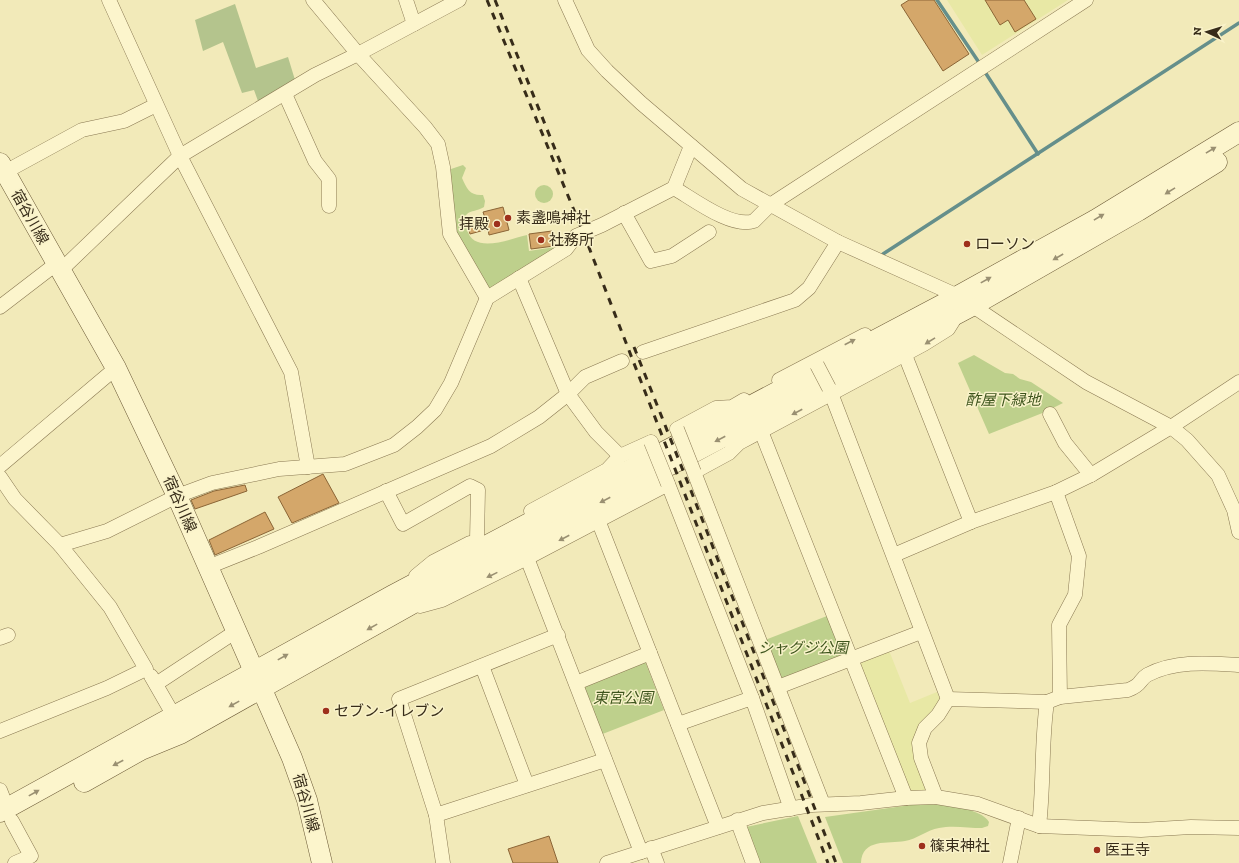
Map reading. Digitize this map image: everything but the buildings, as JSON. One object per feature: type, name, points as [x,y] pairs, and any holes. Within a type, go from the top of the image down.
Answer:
[{"type":"street","points":[[109,0],[180,156],[291,372],[308,467]]},
{"type":"street","points":[[313,0],[358,54],[425,126],[438,144],[443,167],[450,234],[487,298]]},
{"type":"street","points":[[406,0],[414,24]]},
{"type":"street","points":[[0,307],[58,267],[180,156],[315,75],[358,54],[459,0]]},
{"type":"street","points":[[565,0],[588,50],[607,71],[641,103],[742,189],[838,242],[958,305],[1086,382],[1171,427],[1187,440],[1218,474],[1234,510],[1239,532]]},
{"type":"street","points":[[674,188],[723,217],[740,222],[754,221],[770,205],[1086,0]]},
{"type":"street","points":[[285,94],[315,161],[330,179],[329,206]]},
{"type":"street","points":[[2,167],[82,130],[124,121],[156,105]]},
{"type":"street","points":[[824,804],[677,429],[716,408],[732,407],[926,304],[958,305],[1239,132]]},
{"type":"street","points":[[60,545],[108,531],[177,496],[212,483],[239,476],[279,469],[345,464],[394,445],[417,427],[435,410],[451,383],[487,298],[566,249],[576,236],[674,188],[691,146]]},
{"type":"street","points":[[5,817],[141,750],[180,734],[257,681],[396,604],[510,550],[958,305],[1138,211],[1239,148]]},
{"type":"street","name":"宿谷川線","points":[[2,167],[116,368],[177,496],[235,632],[292,758],[307,800],[322,863]]},
{"type":"street","points":[[624,213],[651,261],[672,256],[709,232]]},
{"type":"street","points":[[643,352],[795,300],[809,288],[838,242]]},
{"type":"street","points":[[519,278],[568,394],[596,432],[620,456]]},
{"type":"street","points":[[694,472],[729,453],[739,443],[830,391],[904,355],[948,329],[958,305]]},
{"type":"street","points":[[904,355],[971,522]]},
{"type":"street","points":[[208,567],[491,446],[539,417],[568,394],[585,377],[622,361]]},
{"type":"street","points":[[816,362],[830,391],[894,555],[921,632],[948,699]]},
{"type":"street","points":[[0,466],[116,368]]},
{"type":"street","points":[[894,555],[971,522],[1056,492],[1091,475],[1171,427],[1239,382]]},
{"type":"street","points":[[1050,414],[1065,443],[1091,475]]},
{"type":"street","points":[[761,431],[906,798]]},
{"type":"street","points":[[396,604],[433,562],[607,470],[620,456],[652,442],[752,698],[791,809]]},
{"type":"street","points":[[0,477],[15,499],[60,545],[110,607],[174,716]]},
{"type":"street","points":[[396,604],[442,600],[527,558],[668,484]]},
{"type":"street","points":[[386,491],[403,524],[470,486],[478,490],[477,540]]},
{"type":"street","points":[[1039,826],[1044,769],[1043,732],[1053,700],[1059,625],[1075,595],[1079,556],[1056,492]]},
{"type":"street","points":[[598,520],[718,827]]},
{"type":"street","points":[[527,558],[605,760],[646,850],[657,863]]},
{"type":"street","points":[[156,684],[235,632]]},
{"type":"street","points":[[778,687],[921,632]]},
{"type":"street","points":[[443,863],[436,816],[398,699],[558,635]]},
{"type":"street","points":[[576,683],[650,653]]},
{"type":"street","points":[[948,699],[1053,700],[1128,690],[1137,687],[1146,676],[1182,664],[1239,665]]},
{"type":"street","points":[[482,666],[527,785]]},
{"type":"street","points":[[0,731],[107,688],[146,670]]},
{"type":"street","points":[[5,817],[174,716],[257,681]]},
{"type":"street","points":[[678,724],[752,698]]},
{"type":"street","points":[[936,797],[922,758],[919,744],[925,728],[938,715],[948,699]]},
{"type":"street","points":[[436,816],[605,760]]},
{"type":"street","points":[[0,790],[5,817],[31,856],[15,863]]},
{"type":"street","points":[[614,862],[737,820],[763,813],[824,804],[861,803],[906,798],[936,797],[978,804],[1039,826],[1141,830],[1191,826],[1239,828]]},
{"type":"street","points":[[1010,863],[1019,818]]},
{"type":"street","points":[[737,820],[753,863]]},
{"type":"green space","points":[[947,0],[1068,0],[982,55]]},
{"type":"green space","points":[[235,4],[256,68],[288,57],[295,80],[258,101],[254,90],[242,93],[223,42],[203,51],[195,20]]},
{"type":"green space","points":[[463,165],[466,168],[462,178],[467,188],[472,193],[483,195],[485,201],[484,207],[469,213],[465,218],[467,229],[471,237],[476,241],[484,243],[502,242],[527,235],[529,251],[555,247],[565,243],[491,291],[454,231],[448,172],[451,169]]},
{"type":"green space","points":[[544,185],[550,188],[553,194],[550,200],[544,203],[538,200],[535,194],[538,188]]},
{"type":"green space","name":"酢屋下緑地","points":[[974,355],[1005,373],[1013,374],[1020,379],[1031,382],[1063,403],[1045,412],[989,434],[958,363]]},
{"type":"green space","name":"シャグジ公園","points":[[827,616],[842,655],[780,679],[765,640]]},
{"type":"green space","points":[[888,648],[910,703],[937,692],[940,699],[916,734],[928,791],[910,794],[857,660]]},
{"type":"green space","name":"東宮公園","points":[[645,661],[664,710],[600,735],[581,687]]},
{"type":"green space","points":[[925,803],[950,805],[978,813],[985,817],[989,822],[988,826],[982,828],[944,827],[935,829],[909,840],[871,846],[866,849],[862,855],[861,863],[843,863],[825,817]]},
{"type":"green space","points":[[798,816],[817,863],[760,863],[746,827]]},
{"type":"waterway","points":[[937,0],[980,64]]},
{"type":"waterway","points":[[883,254],[1239,23]]},
{"type":"waterway","points":[[983,69],[1038,154]]},
{"type":"railway","points":[[487,0],[583,232],[828,863]]},
{"type":"railway","points":[[495,0],[565,174]]},
{"type":"railway","points":[[634,347],[836,863]]},
{"type":"place","name":"素盞鳴神社","points":[[508,218]]},
{"type":"place","name":"拝殿","points":[[497,224]]},
{"type":"place","name":"社務所","points":[[541,240]]},
{"type":"place","name":"ローソン","points":[[967,244]]},
{"type":"place","name":"セブン-イレブン","points":[[326,711]]},
{"type":"place","name":"篠束神社","points":[[922,846]]},
{"type":"place","name":"医王寺","points":[[1097,850]]}]
